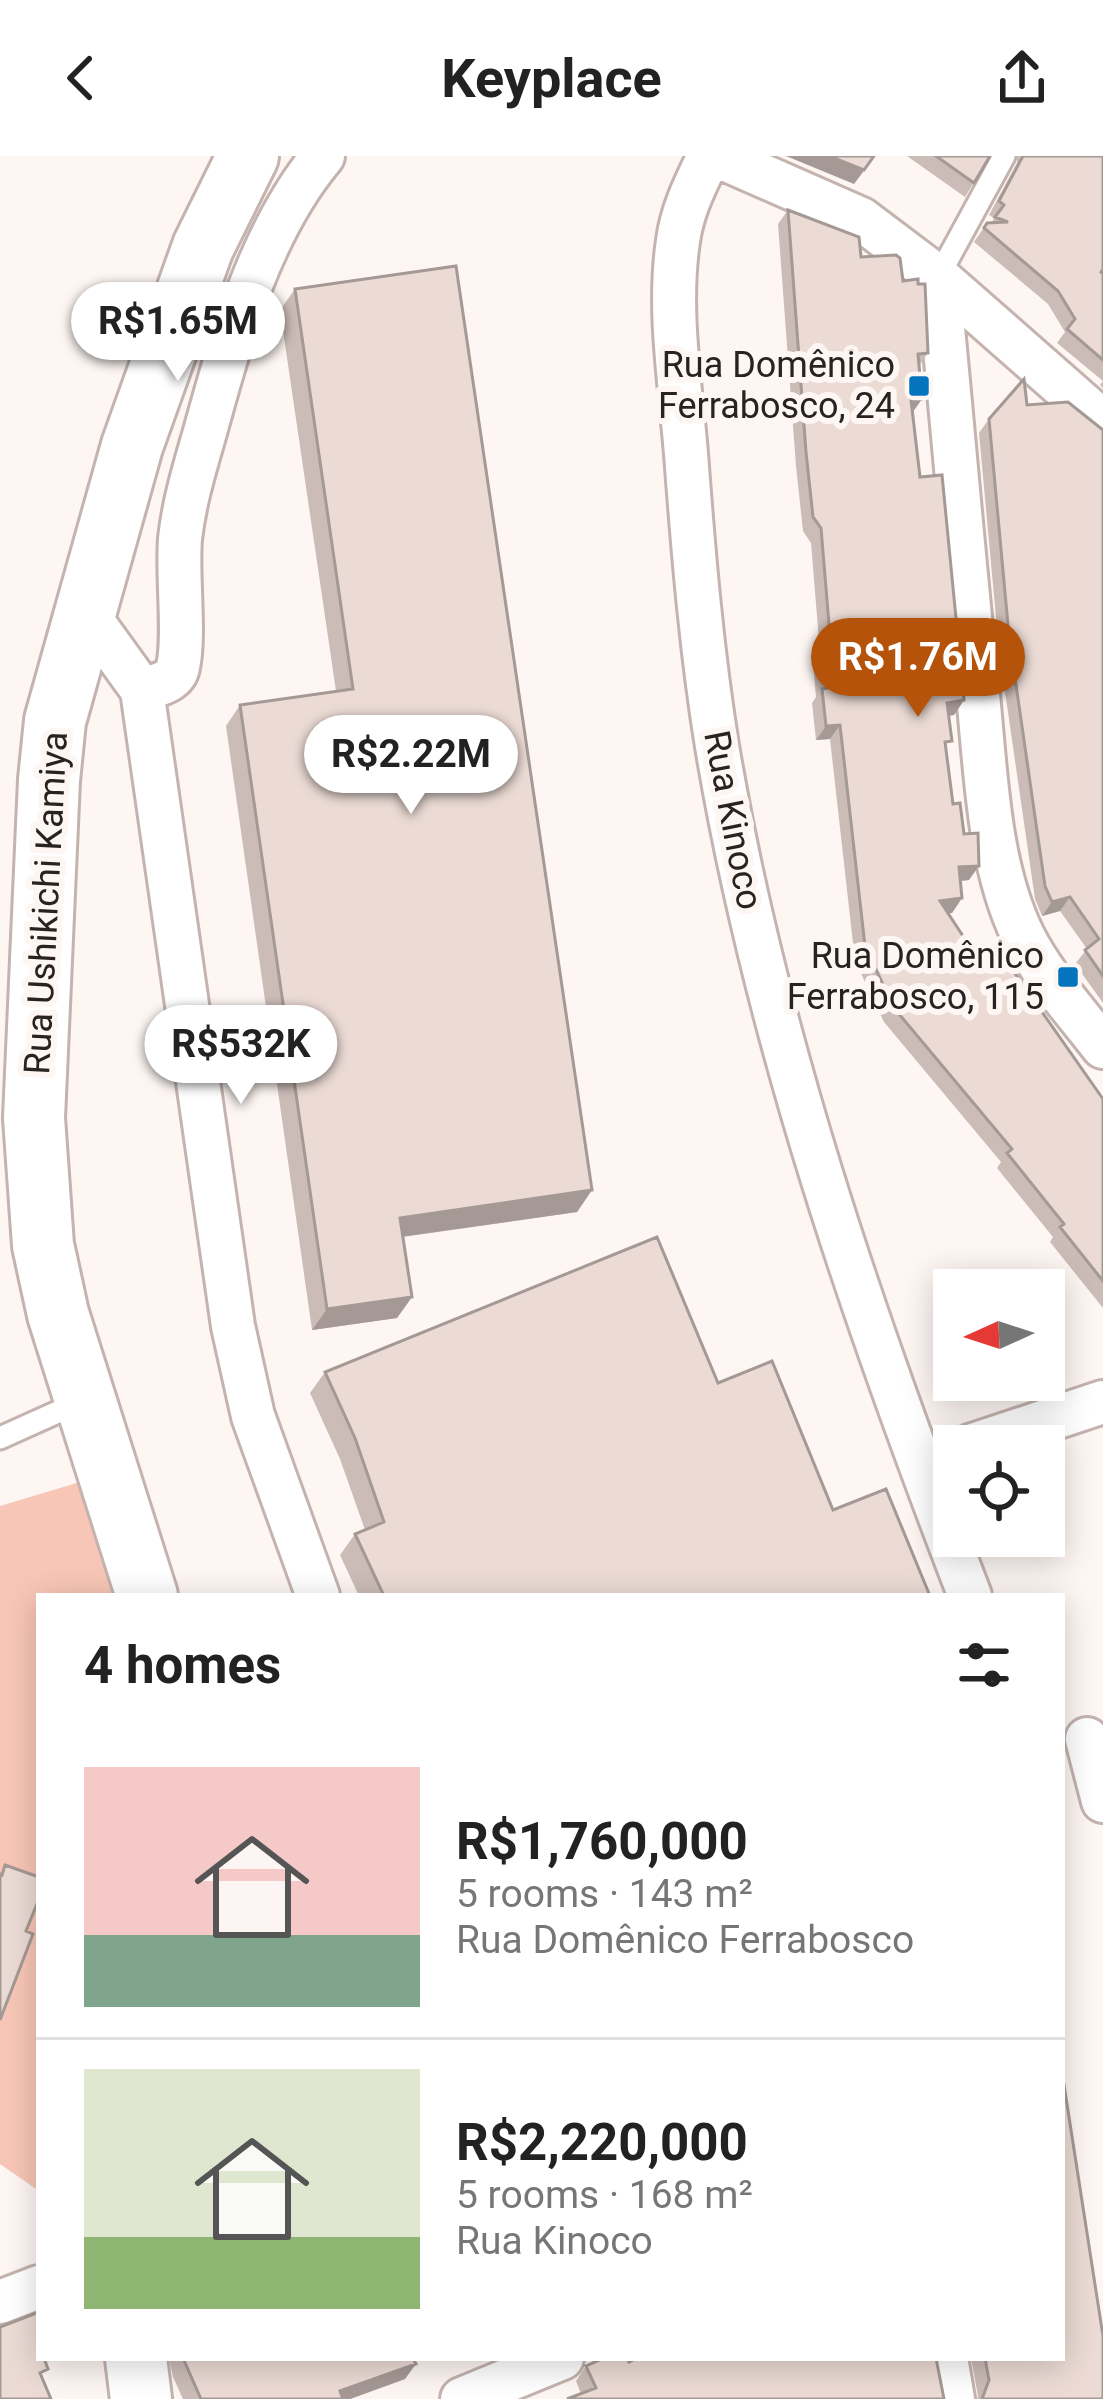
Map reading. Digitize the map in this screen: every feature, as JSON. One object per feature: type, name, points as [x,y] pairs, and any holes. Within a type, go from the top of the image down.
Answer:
[{"type":"main road","name":"Rua Ushikichi Kamiya","points":[[146,1593],[58,1314],[43,1245],[34,1118],[52,743],[140,423],[203,247],[248,156]]},
{"type":"main road","points":[[136,2361],[141,2399]]},
{"type":"street","points":[[142,690],[167,682],[178,667],[178,575],[185,505],[218,383],[249,293],[278,229],[304,179],[323,156]]},
{"type":"street","name":"Rua Kinoco","points":[[933,1450],[811,1139],[764,968],[717,747],[693,558],[675,301],[678,241],[688,200],[713,156],[861,219],[938,277],[1103,422]]},
{"type":"street","points":[[938,277],[958,510],[999,855],[1010,905],[1024,939],[1103,1047]]},
{"type":"street","points":[[85,611],[142,690],[232,1326],[253,1417],[316,1593]]},
{"type":"street","points":[[1033,1425],[1103,1402]]},
{"type":"street","name":"Rua Kinoco","points":[[961,1557],[969,1593]]},
{"type":"street","points":[[1084,1740],[1103,1802]]},
{"type":"street","points":[[0,2302],[36,2288]]},
{"type":"street","points":[[462,2399],[555,2361]]},
{"type":"street","points":[[946,2361],[952,2399]]},
{"type":"lane","points":[[938,277],[1004,156]]},
{"type":"lane","points":[[0,1438],[86,1400]]},
{"type":"shaded area","points":[[110,1473],[123,1593],[36,1593],[36,2189],[0,2164],[0,1506]]},
{"type":"building","points":[[829,156],[874,156],[864,170]]},
{"type":"building","points":[[936,156],[990,156],[974,183]]},
{"type":"building","points":[[1023,156],[1103,156],[1103,360],[1067,329],[1075,319],[1058,291],[984,228],[987,223],[1008,222],[995,217]]},
{"type":"building","points":[[788,210],[859,237],[861,257],[896,255],[903,281],[918,279],[918,284],[925,284],[928,353],[918,354],[922,399],[911,400],[920,477],[942,475],[964,700],[947,703],[952,741],[945,742],[953,804],[960,803],[964,834],[978,833],[979,866],[959,867],[962,898],[940,901],[984,968],[1007,962],[1103,1099],[1103,1281],[1007,1153],[1012,1149],[894,1008],[865,946],[840,725],[826,726],[822,689],[827,688],[823,649],[831,648],[821,528],[813,517],[806,452]]},
{"type":"building","points":[[456,266],[592,1190],[400,1218],[412,1297],[327,1309],[240,705],[353,689],[295,289]]},
{"type":"building","points":[[1024,379],[1027,405],[1068,402],[1103,430],[1103,976],[1085,950],[1099,939],[1070,897],[1052,902],[1045,886],[1009,636],[989,419]]},
{"type":"building","points":[[657,1237],[718,1383],[772,1361],[833,1510],[886,1489],[929,1593],[383,1593],[355,1534],[384,1522],[355,1438],[325,1372]]},
{"type":"building","points":[[5,1865],[36,1876],[36,1906],[26,1931],[33,1934],[0,2020],[0,1874]]},
{"type":"building","points":[[1065,2091],[1103,2336],[1103,2399],[982,2399],[989,2380],[986,2361],[1065,2361]]},
{"type":"building","points":[[36,2313],[36,2361],[45,2361],[48,2369],[40,2373],[51,2399],[0,2399],[0,2327]]},
{"type":"building","points":[[184,2361],[416,2364],[340,2391],[343,2399],[201,2399]]},
{"type":"building","points":[[597,2361],[937,2361],[944,2399],[567,2399],[596,2388],[586,2366]]},
{"type":"place","name":"Rua Domênico Ferrabosco, 24","points":[[919,386]]},
{"type":"place","name":"Rua Domênico Ferrabosco, 115","points":[[1068,977]]}]
